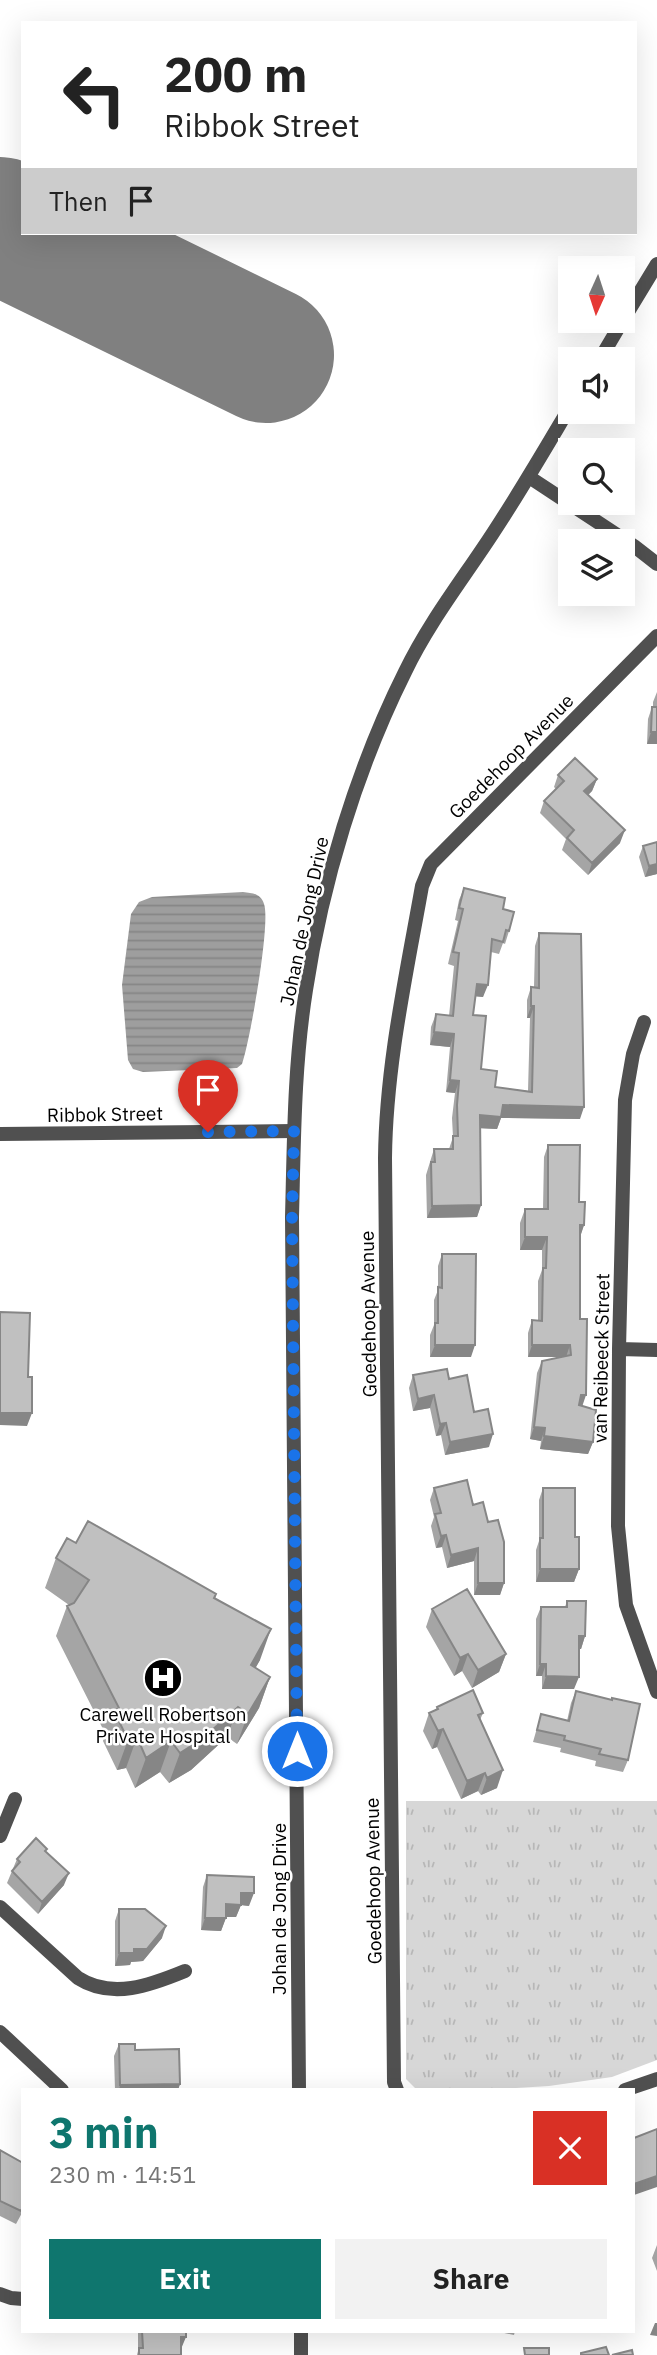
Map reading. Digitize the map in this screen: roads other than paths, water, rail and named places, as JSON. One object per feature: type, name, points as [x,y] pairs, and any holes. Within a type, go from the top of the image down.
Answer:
[{"type":"street","points":[[635,300],[657,264]]},
{"type":"street","name":"Johan de Jong Drive","points":[[299,2088],[292,1231],[294,1131],[306,988],[331,877],[360,781],[394,697],[426,632],[529,477],[560,424]]},
{"type":"street","points":[[529,477],[657,564]]},
{"type":"street","name":"Goedehoop Avenue","points":[[396,2088],[394,2082],[385,1126],[393,1048],[422,886],[431,864],[657,636]]},
{"type":"street","name":"van Reibeeck Street","points":[[644,1022],[633,1054],[625,1100],[618,1526],[626,1605],[657,1692]]},
{"type":"street","name":"Ribbok Street","points":[[0,1135],[294,1131]]},
{"type":"street","points":[[619,1349],[657,1350]]},
{"type":"street","points":[[0,1836],[15,1799]]},
{"type":"street","points":[[0,1907],[88,1985],[100,1988],[140,1988],[185,1971]]},
{"type":"street","points":[[0,2032],[60,2088]]},
{"type":"street","points":[[631,2088],[657,2080]]},
{"type":"street","points":[[0,2294],[21,2299]]},
{"type":"street","points":[[301,2333],[301,2355]]},
{"type":"place","name":"Carewell Robertson Private Hospital","points":[[163,1678]]}]
